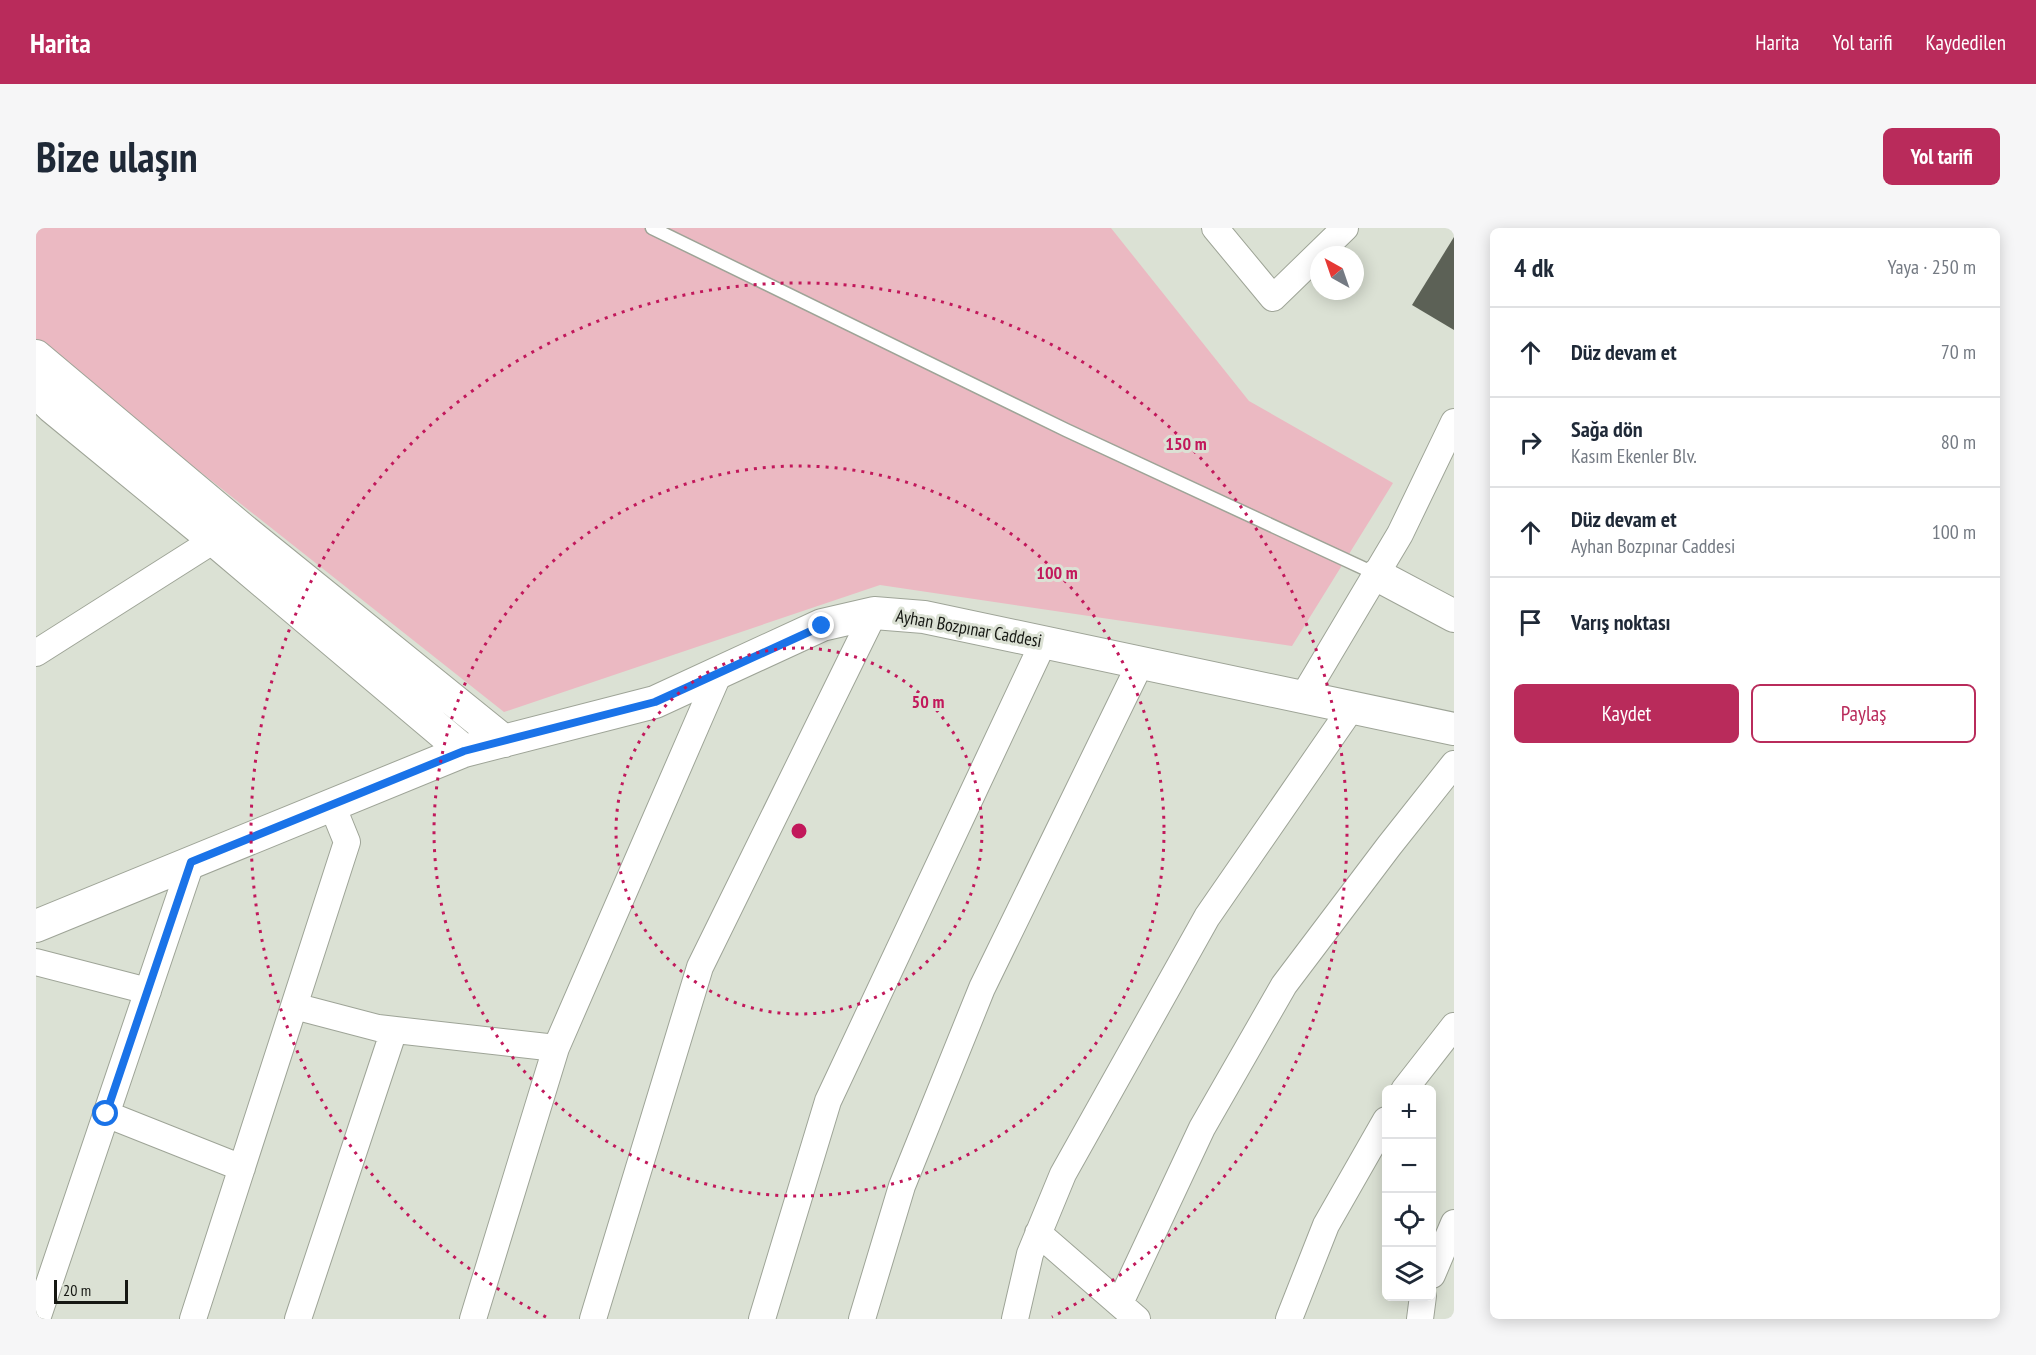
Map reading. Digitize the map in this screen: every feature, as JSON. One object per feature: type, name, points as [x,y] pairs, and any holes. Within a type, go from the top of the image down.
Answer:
[{"type":"street","points":[[1215,228],[1273,298],[1345,228]]},
{"type":"street","points":[[36,356],[242,530],[504,741]]},
{"type":"street","points":[[41,405],[213,540],[464,751]]},
{"type":"street","points":[[1303,697],[1400,534],[1454,422]]},
{"type":"street","points":[[36,653],[213,540]]},
{"type":"street","points":[[1377,575],[1454,616]]},
{"type":"street","points":[[593,1319],[700,967],[874,613]]},
{"type":"street","name":"Ayhan Bozpınar Caddesi","points":[[36,926],[464,751],[655,702],[822,626],[874,613],[924,617],[1044,641],[1454,729]]},
{"type":"street","points":[[762,1319],[828,1101],[1044,641]]},
{"type":"street","points":[[862,1319],[902,1186],[982,988],[1141,662]]},
{"type":"street","points":[[473,1319],[556,1048],[719,673]]},
{"type":"street","points":[[1015,1319],[1030,1254],[1063,1174],[1207,917],[1352,707]]},
{"type":"street","points":[[1038,1233],[1129,1311],[1202,1128],[1284,985],[1454,764]]},
{"type":"street","points":[[193,1319],[347,842],[332,805]]},
{"type":"street","points":[[37,1319],[191,862]]},
{"type":"street","points":[[36,962],[148,991]]},
{"type":"street","points":[[294,1006],[378,1028],[556,1048]]},
{"type":"street","points":[[1407,1085],[1454,1026]]},
{"type":"street","points":[[298,1319],[394,1030]]},
{"type":"street","points":[[106,1114],[242,1168]]},
{"type":"street","points":[[1289,1319],[1326,1225],[1382,1127]]},
{"type":"street","points":[[1436,1264],[1454,1223]]},
{"type":"street","points":[[1420,1319],[1422,1301]]},
{"type":"lane","points":[[652,228],[1077,435],[1377,575]]},
{"type":"shaded area","points":[[36,228],[1111,228],[1249,401],[1393,483],[1292,646],[880,585],[504,712],[36,342]]},
{"type":"building","points":[[1454,237],[1454,330],[1412,305]]},
{"type":"route","points":[[106,1114],[191,862],[464,751],[655,702],[822,626]]}]
